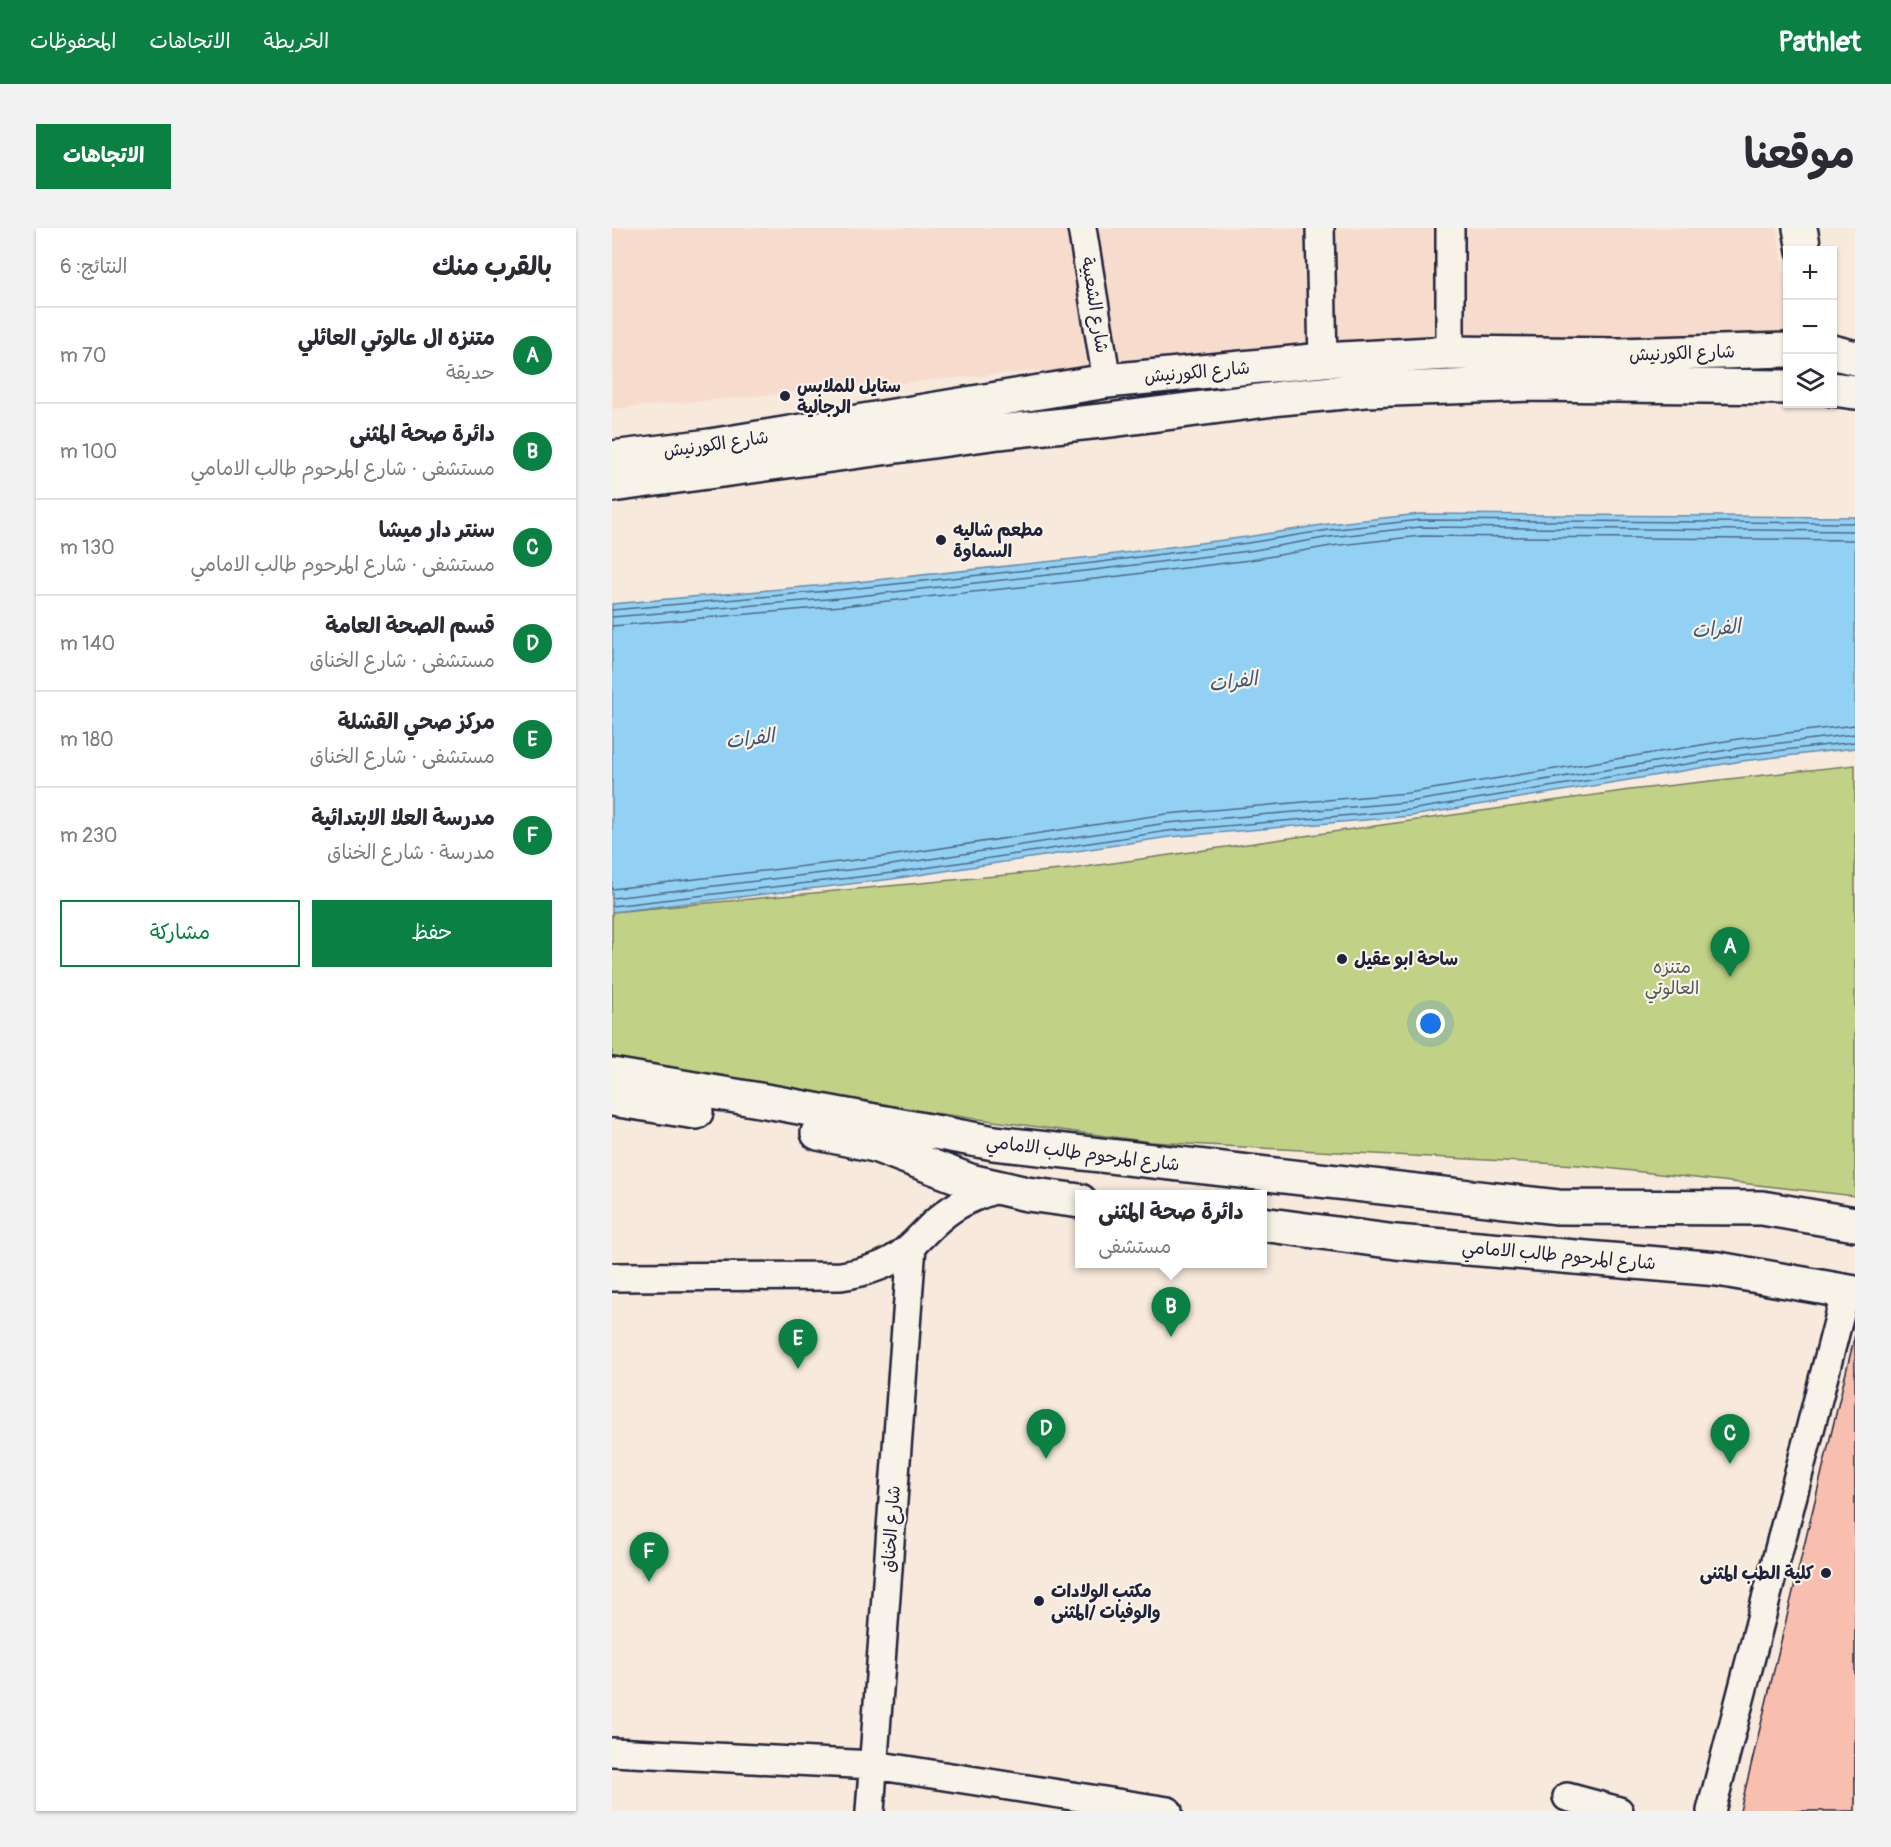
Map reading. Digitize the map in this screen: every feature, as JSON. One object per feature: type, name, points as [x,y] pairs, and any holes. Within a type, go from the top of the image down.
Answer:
[{"type":"street","name":"شارع الشعبية","points":[[1082,228],[1107,381]]},
{"type":"street","points":[[1320,228],[1323,360]]},
{"type":"street","points":[[1450,228],[1450,353]]},
{"type":"street","points":[[1800,228],[1803,246]]},
{"type":"street","name":"شارع الكورنيش","points":[[612,458],[710,446],[1107,381],[1323,360],[1450,353],[1619,355],[1783,350]]},
{"type":"street","points":[[1837,353],[1855,357]]},
{"type":"street","name":"شارع الكورنيش","points":[[612,485],[999,432],[1365,390],[1533,384],[1783,387]]},
{"type":"street","points":[[1837,389],[1855,392]]},
{"type":"street","name":"شارع المرحوم طالب الامامي","points":[[612,1076],[777,1103],[994,1143],[1558,1207],[1762,1208],[1855,1224]]},
{"type":"street","points":[[612,1100],[772,1123],[875,1145],[985,1185],[1075,1200]]},
{"type":"street","points":[[985,1185],[962,1166],[966,1152],[994,1143]]},
{"type":"street","points":[[612,1277],[841,1276],[877,1267],[894,1259],[912,1246],[949,1211],[985,1185]]},
{"type":"street","name":"شارع المرحوم طالب الامامي","points":[[1267,1225],[1396,1242],[1718,1269],[1851,1292]]},
{"type":"street","name":"شارع الخناق","points":[[870,1811],[912,1246]]},
{"type":"street","points":[[1711,1811],[1851,1292]]},
{"type":"street","points":[[612,1752],[874,1765],[1168,1811]]},
{"type":"street","points":[[1567,1797],[1619,1811]]},
{"type":"shaded area","points":[[612,228],[1777,228],[1783,269],[1783,343],[1034,371],[612,409]]},
{"type":"green space","name":"متنزه العالوتي","points":[[1855,765],[1855,1196],[1579,1165],[1151,1142],[612,1070],[612,912],[1071,869],[1630,790]]},
{"type":"water","name":"الفرات","points":[[1420,514],[1855,517],[1855,748],[1742,761],[1411,816],[1169,837],[892,879],[612,912],[612,604],[838,584],[1092,557],[1328,524]]},
{"type":"building","name":"كلية الطب المثنى","points":[[1855,1335],[1855,1811],[1740,1811]]},
{"type":"place","name":"ستايل للملابس الرجالية","points":[[785,396]]},
{"type":"place","name":"مطعم شاليه السماوة","points":[[941,540]]},
{"type":"place","name":"ساحة ابو عقيل","points":[[1342,959]]},
{"type":"place","name":"متنزه ال عالوتي العائلي","points":[[1730,977]]},
{"type":"place","name":"دائرة صحة المثنى","points":[[1171,1337]]},
{"type":"place","name":"مركز صحي القشلة","points":[[798,1369]]},
{"type":"place","name":"قسم الصحة العامة","points":[[1046,1459]]},
{"type":"place","name":"سنتر دار ميشا","points":[[1730,1464]]},
{"type":"place","name":"كلية الطب المثنى","points":[[1826,1573]]},
{"type":"place","name":"مدرسة العلا الابتدائية","points":[[649,1582]]},
{"type":"place","name":"مكتب الولادات والوفيات /المثنى","points":[[1039,1601]]}]
